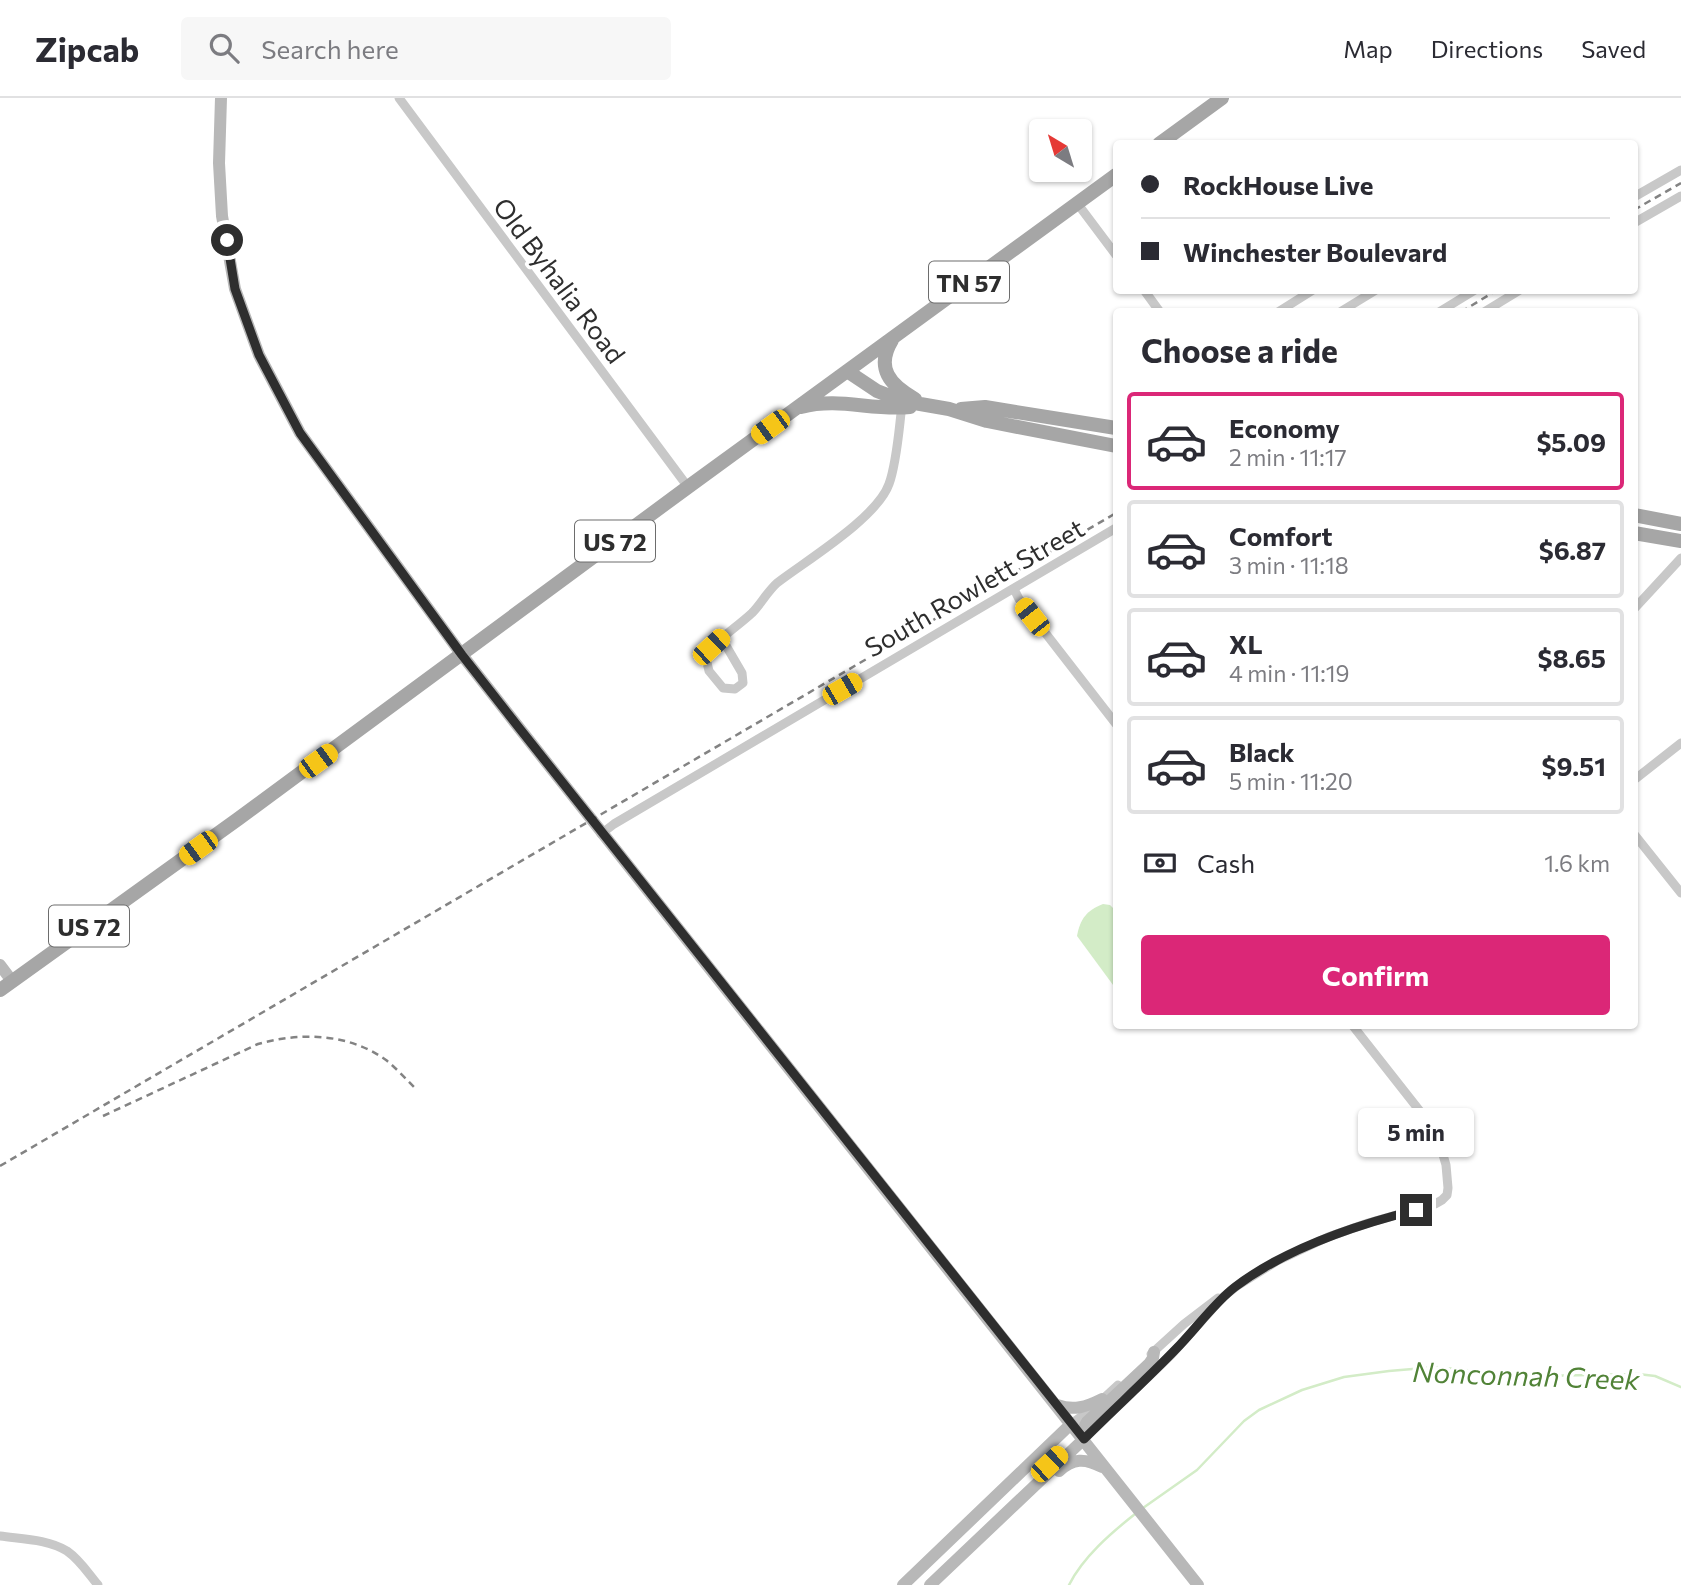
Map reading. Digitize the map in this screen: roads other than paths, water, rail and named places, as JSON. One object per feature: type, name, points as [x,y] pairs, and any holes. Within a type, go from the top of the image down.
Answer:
[{"type":"main road","points":[[220,98],[219,163],[222,216],[235,289],[259,355],[300,433],[462,655],[601,834],[1072,1423],[1198,1585]]},
{"type":"main road","points":[[1164,140],[1222,98]]},
{"type":"main road","name":"TN 57","points":[[848,371],[1113,177]]},
{"type":"main road","points":[[894,337],[888,347],[886,368],[903,400]]},
{"type":"main road","name":"US 72","points":[[6,986],[848,371],[877,391],[903,400],[987,421],[1113,445]]},
{"type":"main road","name":"US 72","points":[[795,409],[832,402],[885,408],[903,400]]},
{"type":"main road","name":"US 72","points":[[949,410],[985,407],[1113,428]]},
{"type":"main road","points":[[1638,517],[1681,524]]},
{"type":"main road","points":[[1638,534],[1681,541]]},
{"type":"main road","points":[[0,965],[6,986]]},
{"type":"main road","points":[[934,1582],[1084,1439],[1087,1422],[1149,1364],[1154,1352]]},
{"type":"main road","points":[[1056,1405],[1081,1408],[1102,1399]]},
{"type":"main road","points":[[987,1532],[1012,1500],[1071,1443],[1074,1433],[1072,1423]]},
{"type":"main road","points":[[903,1585],[1072,1423]]},
{"type":"main road","points":[[987,1532],[993,1530],[1065,1465],[1077,1460],[1090,1461],[1108,1471]]},
{"type":"main road","points":[[930,1560],[934,1582]]},
{"type":"street","name":"Old Byhalia Road","points":[[398,98],[688,487]]},
{"type":"street","points":[[1638,195],[1681,170]]},
{"type":"street","points":[[1638,221],[1681,197]]},
{"type":"street","points":[[1077,204],[1113,251]]},
{"type":"street","points":[[1284,308],[1307,294]]},
{"type":"street","points":[[1347,308],[1369,294]]},
{"type":"street","points":[[1446,308],[1468,294]]},
{"type":"street","points":[[1491,308],[1513,294]]},
{"type":"street","points":[[721,638],[742,673],[743,683],[735,689],[723,688],[709,671],[705,654],[721,638],[754,611],[766,593],[777,583],[874,508],[889,485],[903,400]]},
{"type":"street","name":"South Rowlett Street","points":[[601,834],[1113,530]]},
{"type":"street","points":[[1638,605],[1681,558]]},
{"type":"street","points":[[1014,589],[1018,599],[1113,720]]},
{"type":"street","points":[[1638,777],[1681,743]]},
{"type":"street","points":[[1638,839],[1679,887]]},
{"type":"street","points":[[1084,1439],[1171,1355],[1223,1297],[1257,1273],[1328,1237],[1435,1204],[1447,1195],[1444,1158],[1439,1141],[1423,1115],[1355,1029]]},
{"type":"street","points":[[1072,1423],[1202,1309],[1217,1298],[1223,1297]]},
{"type":"street","points":[[0,1536],[61,1548],[78,1560],[98,1585]]},
{"type":"waterway","name":"Nonconnah Creek","points":[[1143,1508],[1197,1470],[1244,1421],[1259,1410],[1302,1390],[1344,1377],[1436,1367],[1541,1376],[1638,1374],[1655,1376],[1681,1387]]},
{"type":"waterway","name":"Nonconnah Creek","points":[[1069,1585],[1090,1555],[1135,1514]]},
{"type":"railway","points":[[1638,208],[1681,183]]},
{"type":"railway","points":[[1468,308],[1490,294]]},
{"type":"railway","points":[[0,1166],[1113,515]]},
{"type":"railway","points":[[103,1116],[258,1044],[291,1038],[324,1037],[356,1044],[386,1060],[414,1087]]}]
